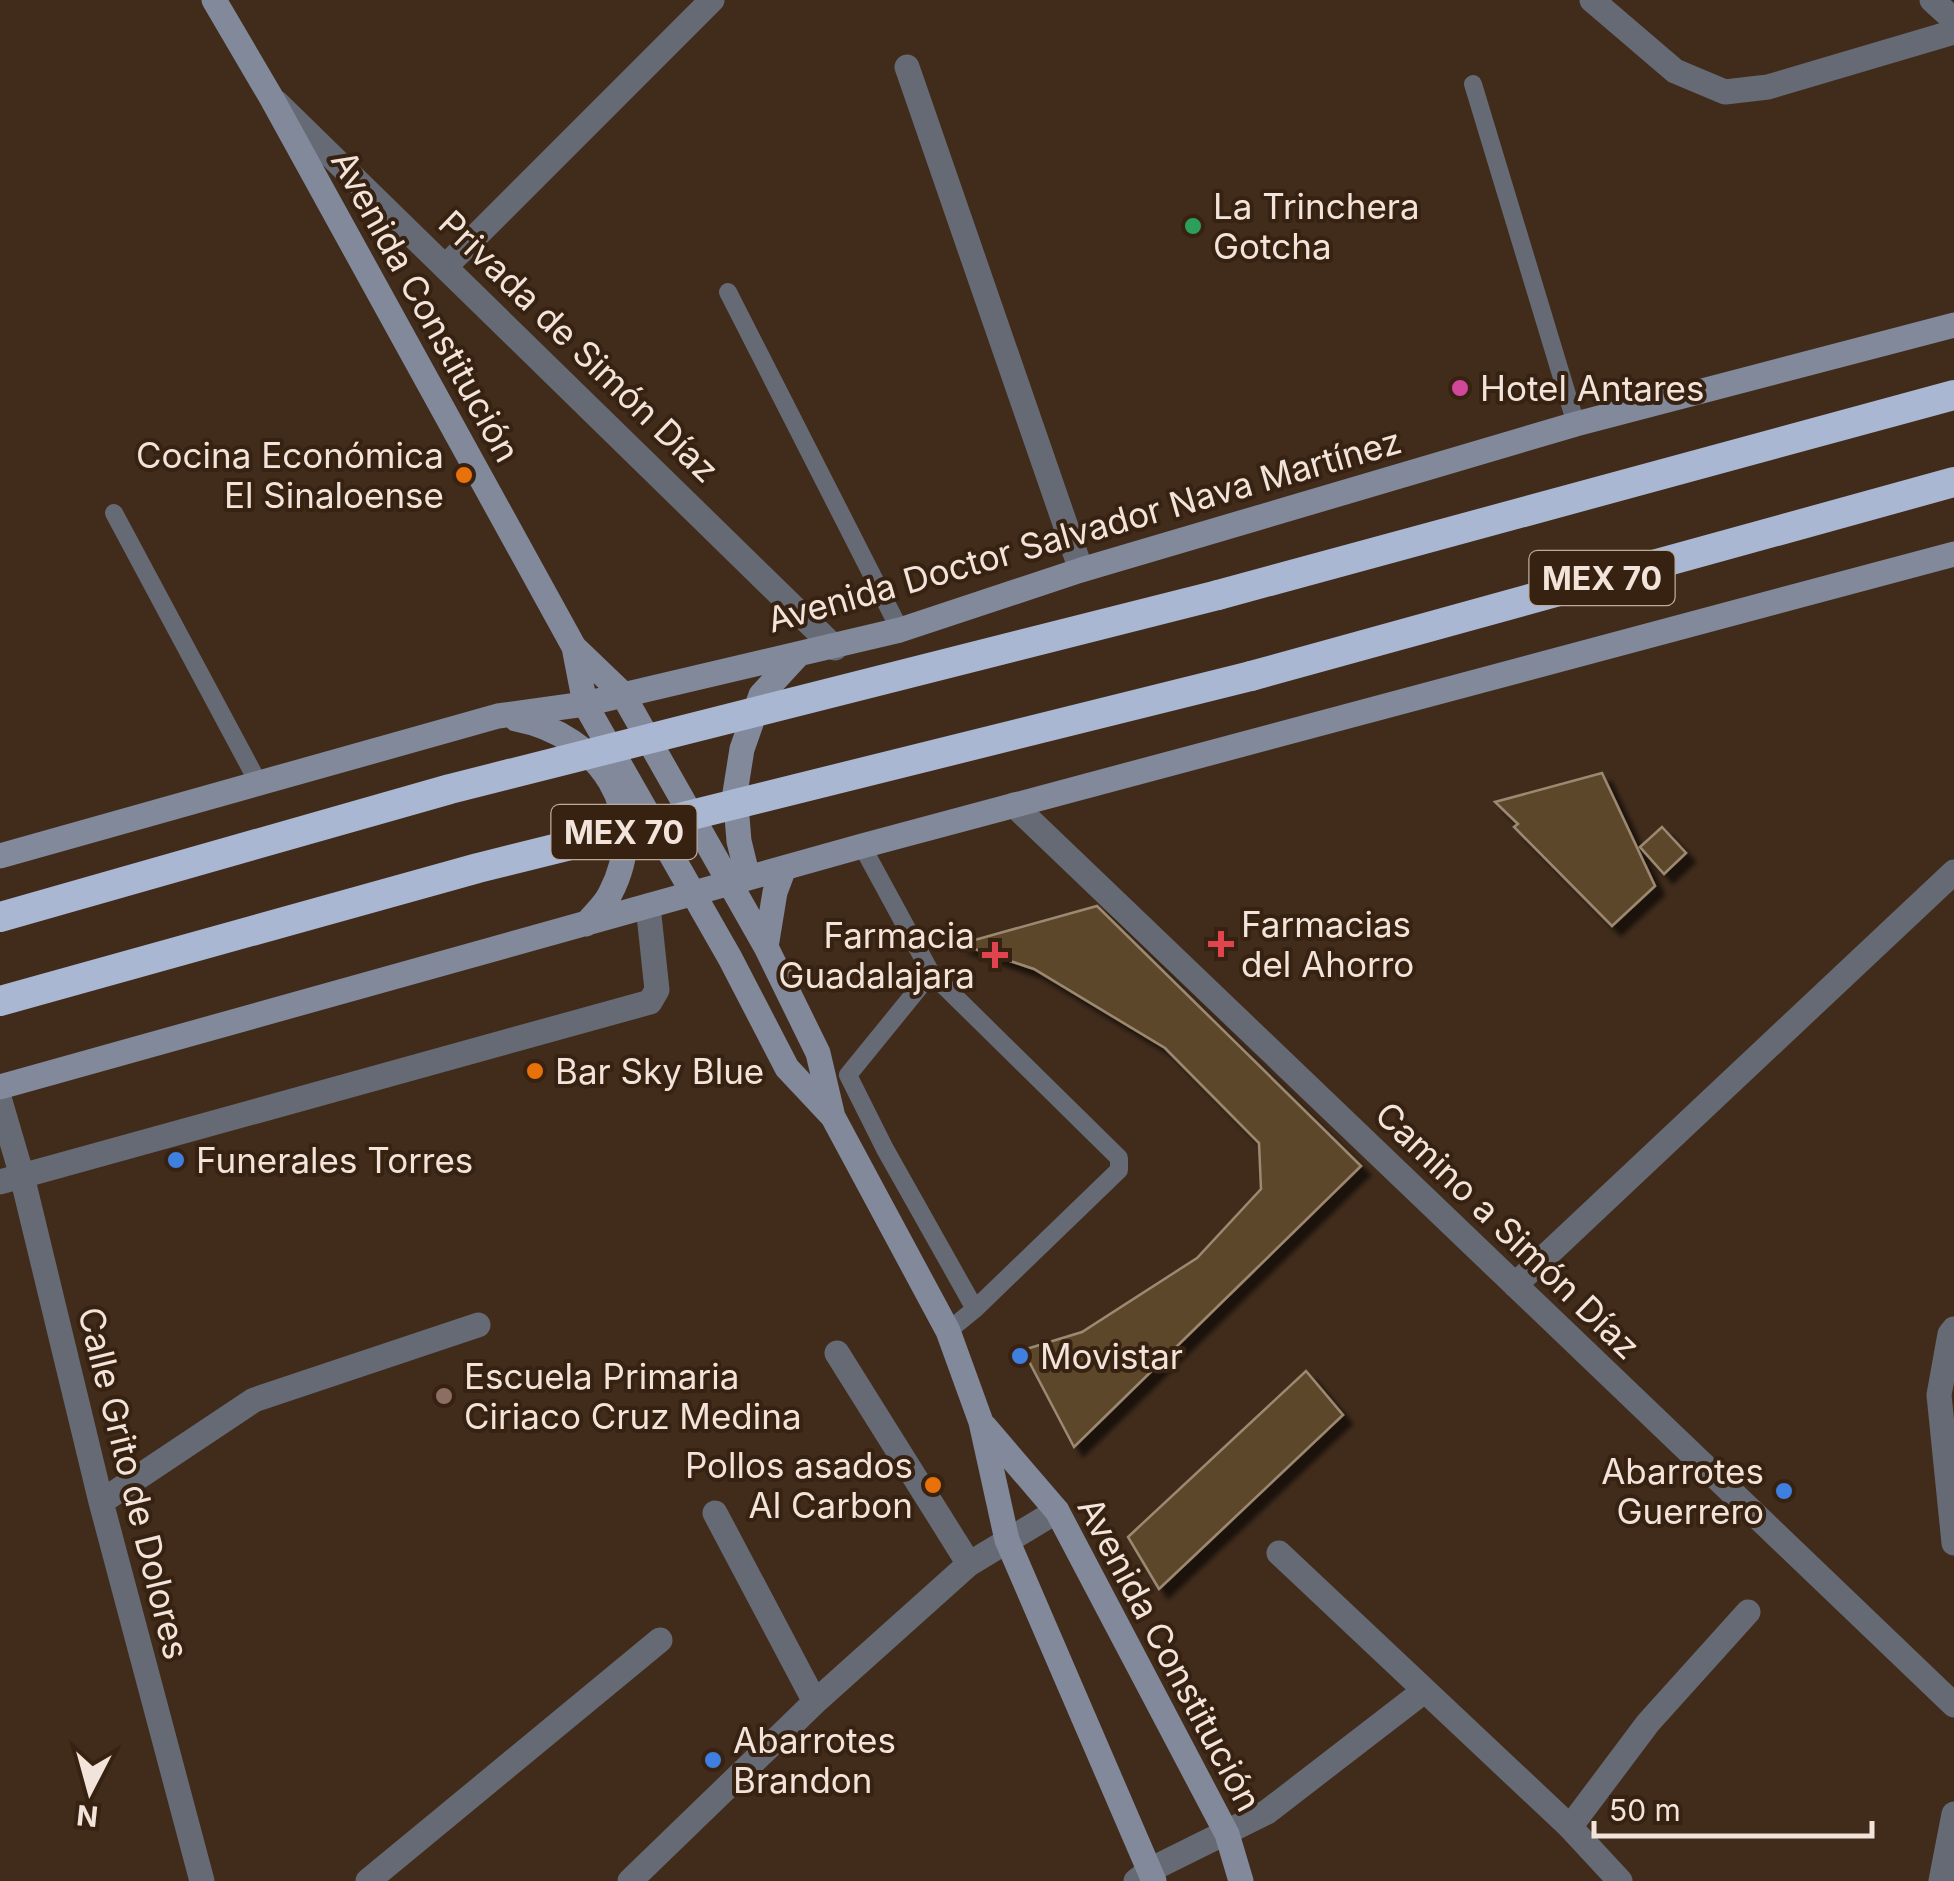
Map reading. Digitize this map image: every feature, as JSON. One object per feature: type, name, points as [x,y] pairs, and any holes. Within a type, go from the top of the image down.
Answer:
[{"type":"highway","name":"MEX 70","points":[[0,917],[450,789],[1218,595],[1954,392]]},
{"type":"highway","name":"MEX 70","points":[[0,1001],[478,868],[1250,676],[1954,482]]},
{"type":"highway","points":[[1874,503],[1954,494]]},
{"type":"main road","name":"Avenida Constitución","points":[[219,1],[574,647],[622,694],[738,880],[818,1053],[833,1116],[948,1331],[982,1422],[1007,1540],[1147,1877]]},
{"type":"main road","name":"Avenida Doctor Salvador Nava Martínez","points":[[0,856],[498,716],[585,704],[835,648],[1082,570],[1576,424],[1954,325]]},
{"type":"main road","points":[[0,1087],[862,846],[1954,554]]},
{"type":"main road","name":"Avenida Constitución","points":[[574,647],[585,704],[730,958],[787,1068],[833,1116]]},
{"type":"main road","points":[[738,880],[735,793],[742,749],[761,695],[798,656]]},
{"type":"main road","points":[[498,716],[536,723],[570,737],[597,760],[616,791],[626,826],[623,863],[610,896],[586,924]]},
{"type":"main road","points":[[766,947],[775,892],[784,868]]},
{"type":"main road","name":"Avenida Constitución","points":[[982,1422],[1057,1511],[1228,1834],[1241,1881]]},
{"type":"street","points":[[446,264],[712,0]]},
{"type":"street","points":[[1592,0],[1675,72],[1725,92],[1768,87],[1954,32]]},
{"type":"street","points":[[1932,0],[1954,20]]},
{"type":"street","points":[[907,67],[1082,570]]},
{"type":"street","name":"Privada de Simón Díaz","points":[[271,97],[835,648]]},
{"type":"street","name":"Camino a Simón Díaz","points":[[1014,805],[1954,1705]]},
{"type":"street","points":[[1515,1285],[1954,872]]},
{"type":"street","points":[[11,1179],[650,1002],[657,990],[648,906]]},
{"type":"street","name":"Calle Grito de Dolores","points":[[0,1102],[11,1179],[202,1881]]},
{"type":"street","points":[[100,1502],[254,1400],[478,1325]]},
{"type":"street","points":[[1954,1330],[1950,1334],[1940,1395],[1954,1543]]},
{"type":"street","points":[[837,1353],[969,1564]]},
{"type":"street","points":[[630,1881],[814,1702],[969,1564],[1057,1511]]},
{"type":"street","points":[[716,1513],[814,1702]]},
{"type":"street","points":[[1279,1553],[1570,1827],[1620,1881]]},
{"type":"street","points":[[1570,1827],[1648,1723],[1748,1612]]},
{"type":"street","points":[[368,1881],[660,1640]]},
{"type":"street","points":[[1147,1877],[1268,1812],[1424,1692]]},
{"type":"street","points":[[1941,1881],[1954,1814]]},
{"type":"lane","points":[[1473,84],[1576,424]]},
{"type":"lane","points":[[728,292],[900,630]]},
{"type":"lane","points":[[114,513],[258,784]]},
{"type":"lane","points":[[862,846],[931,973],[1119,1158],[1119,1170],[976,1309],[948,1331]]},
{"type":"lane","points":[[931,973],[848,1076],[976,1309]]},
{"type":"building","points":[[1602,773],[1655,886],[1612,926],[1514,827],[1518,824],[1495,802]]},
{"type":"building","points":[[1662,827],[1686,853],[1664,874],[1640,847]]},
{"type":"building","points":[[1097,906],[1361,1166],[1074,1447],[1023,1350],[1082,1332],[1197,1258],[1261,1189],[1259,1143],[1165,1048],[1034,969],[960,944]]},
{"type":"building","points":[[1306,1371],[1343,1415],[1159,1589],[1128,1537]]},
{"type":"place","name":"La Trinchera Gotcha","points":[[1193,226]]},
{"type":"place","name":"Hotel Antares","points":[[1460,388]]},
{"type":"place","name":"Cocina Económica El Sinaloense","points":[[464,475]]},
{"type":"place","name":"Farmacias del Ahorro","points":[[1221,944]]},
{"type":"place","name":"Farmacia Guadalajara","points":[[995,955]]},
{"type":"place","name":"Bar Sky Blue","points":[[535,1071]]},
{"type":"place","name":"Funerales Torres","points":[[176,1160]]},
{"type":"place","name":"Movistar","points":[[1020,1356]]},
{"type":"place","name":"Escuela Primaria Ciriaco Cruz Medina","points":[[444,1396]]},
{"type":"place","name":"Pollos asados Al Carbon","points":[[933,1485]]},
{"type":"place","name":"Abarrotes Guerrero","points":[[1784,1491]]},
{"type":"place","name":"Abarrotes Brandon","points":[[713,1760]]}]
